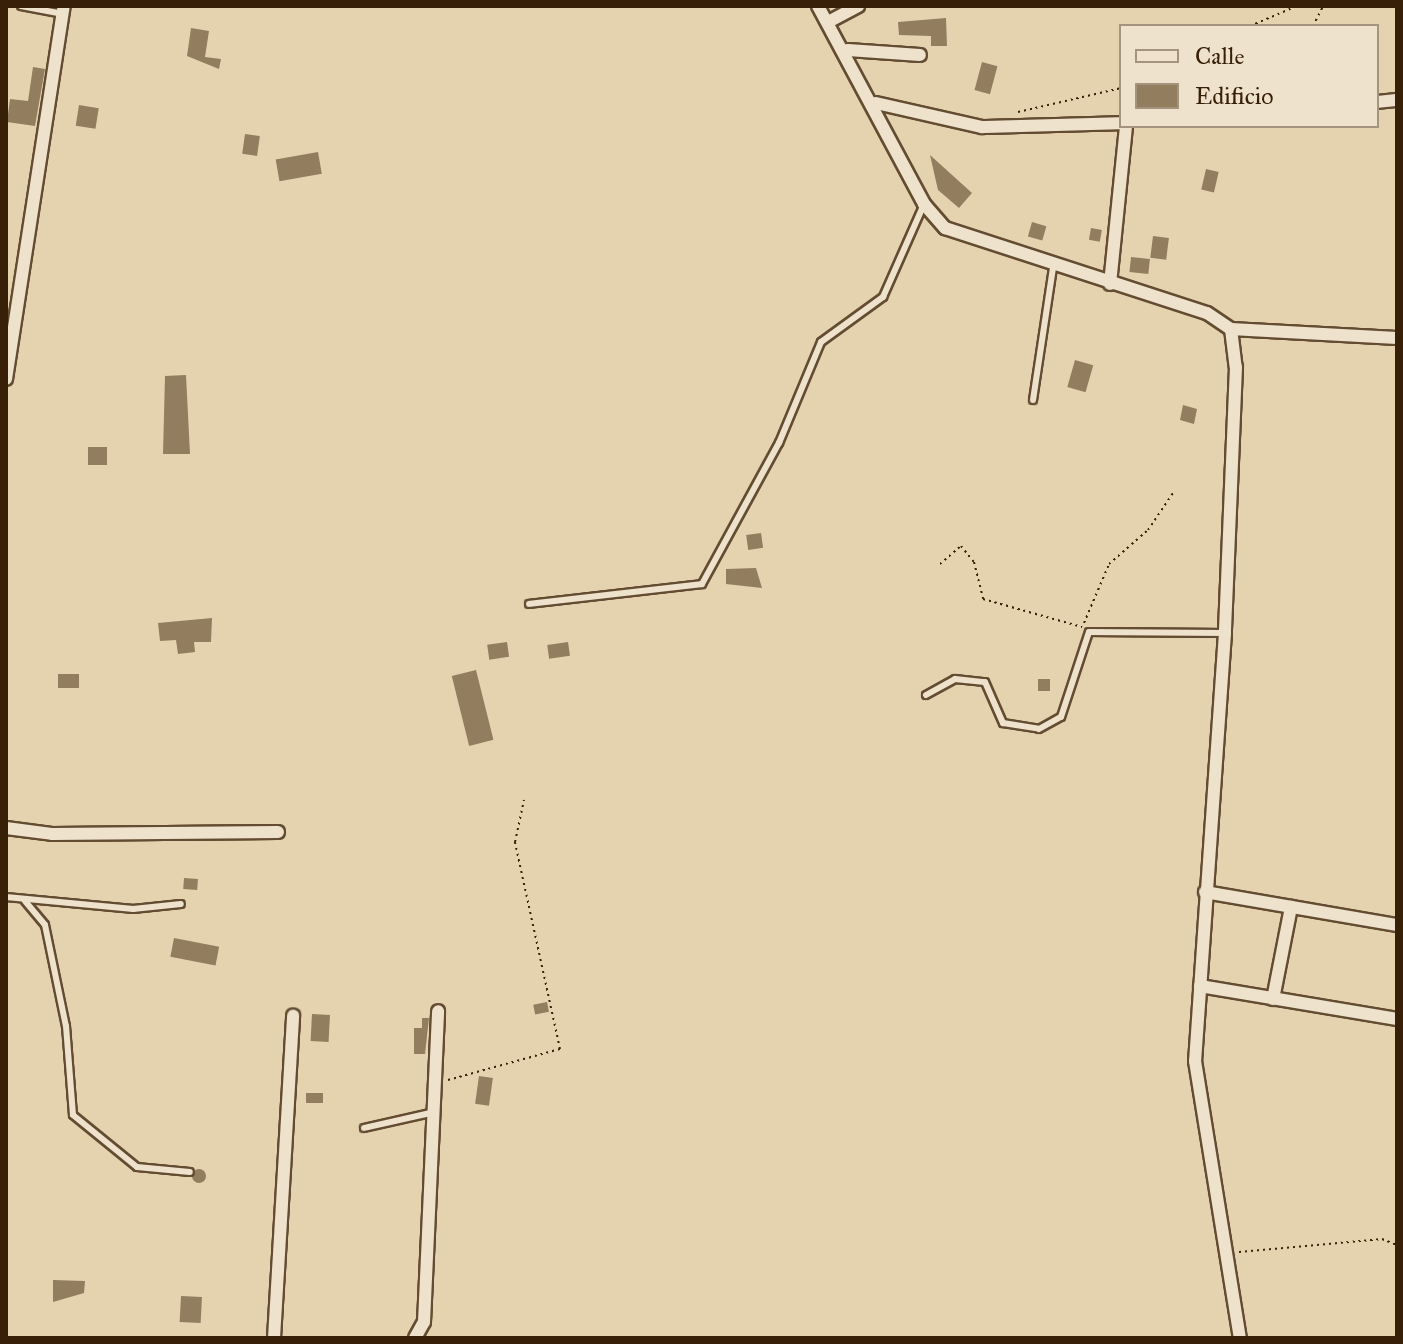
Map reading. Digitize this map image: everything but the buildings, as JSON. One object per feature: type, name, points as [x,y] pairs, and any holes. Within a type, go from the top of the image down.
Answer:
[{"type":"street","points":[[818,6],[848,50],[924,204],[945,228],[1053,268],[1207,313],[1231,329],[1397,338]]},
{"type":"street","points":[[830,21],[858,6]]},
{"type":"street","points":[[6,379],[63,10]]},
{"type":"street","points":[[848,50],[920,55]]},
{"type":"street","points":[[876,103],[993,128],[1119,123]]},
{"type":"street","points":[[1110,284],[1126,128]]},
{"type":"street","points":[[1231,329],[1236,367],[1225,633],[1195,1061],[1240,1338]]},
{"type":"street","points":[[6,828],[52,834],[278,832]]},
{"type":"street","points":[[1205,892],[1397,925]]},
{"type":"street","points":[[1273,999],[1291,907]]},
{"type":"street","points":[[1200,986],[1397,1019]]},
{"type":"street","points":[[415,1338],[424,1322],[438,1011]]},
{"type":"street","points":[[274,1338],[293,1016]]},
{"type":"lane","points":[[21,6],[63,10]]},
{"type":"lane","points":[[529,604],[702,584],[779,443],[821,342],[883,297],[924,204]]},
{"type":"lane","points":[[1033,400],[1053,268]]},
{"type":"lane","points":[[926,695],[955,679],[985,682],[1003,723],[1039,729],[1061,717],[1086,630],[1225,633]]},
{"type":"lane","points":[[6,897],[25,901],[181,904]]},
{"type":"lane","points":[[25,901],[45,925],[66,1026],[73,1115],[137,1167],[190,1172]]},
{"type":"lane","points":[[364,1128],[435,1112]]},
{"type":"path","points":[[1255,24],[1297,6]]},
{"type":"path","points":[[1314,24],[1323,6]]},
{"type":"path","points":[[993,128],[1022,108],[1119,88]]},
{"type":"path","points":[[940,564],[961,546],[974,562],[983,599],[1086,630],[1109,564],[1148,530],[1173,493]]},
{"type":"path","points":[[436,1083],[560,1049],[515,842],[524,800]]},
{"type":"path","points":[[1226,1253],[1382,1239],[1397,1245]]}]
